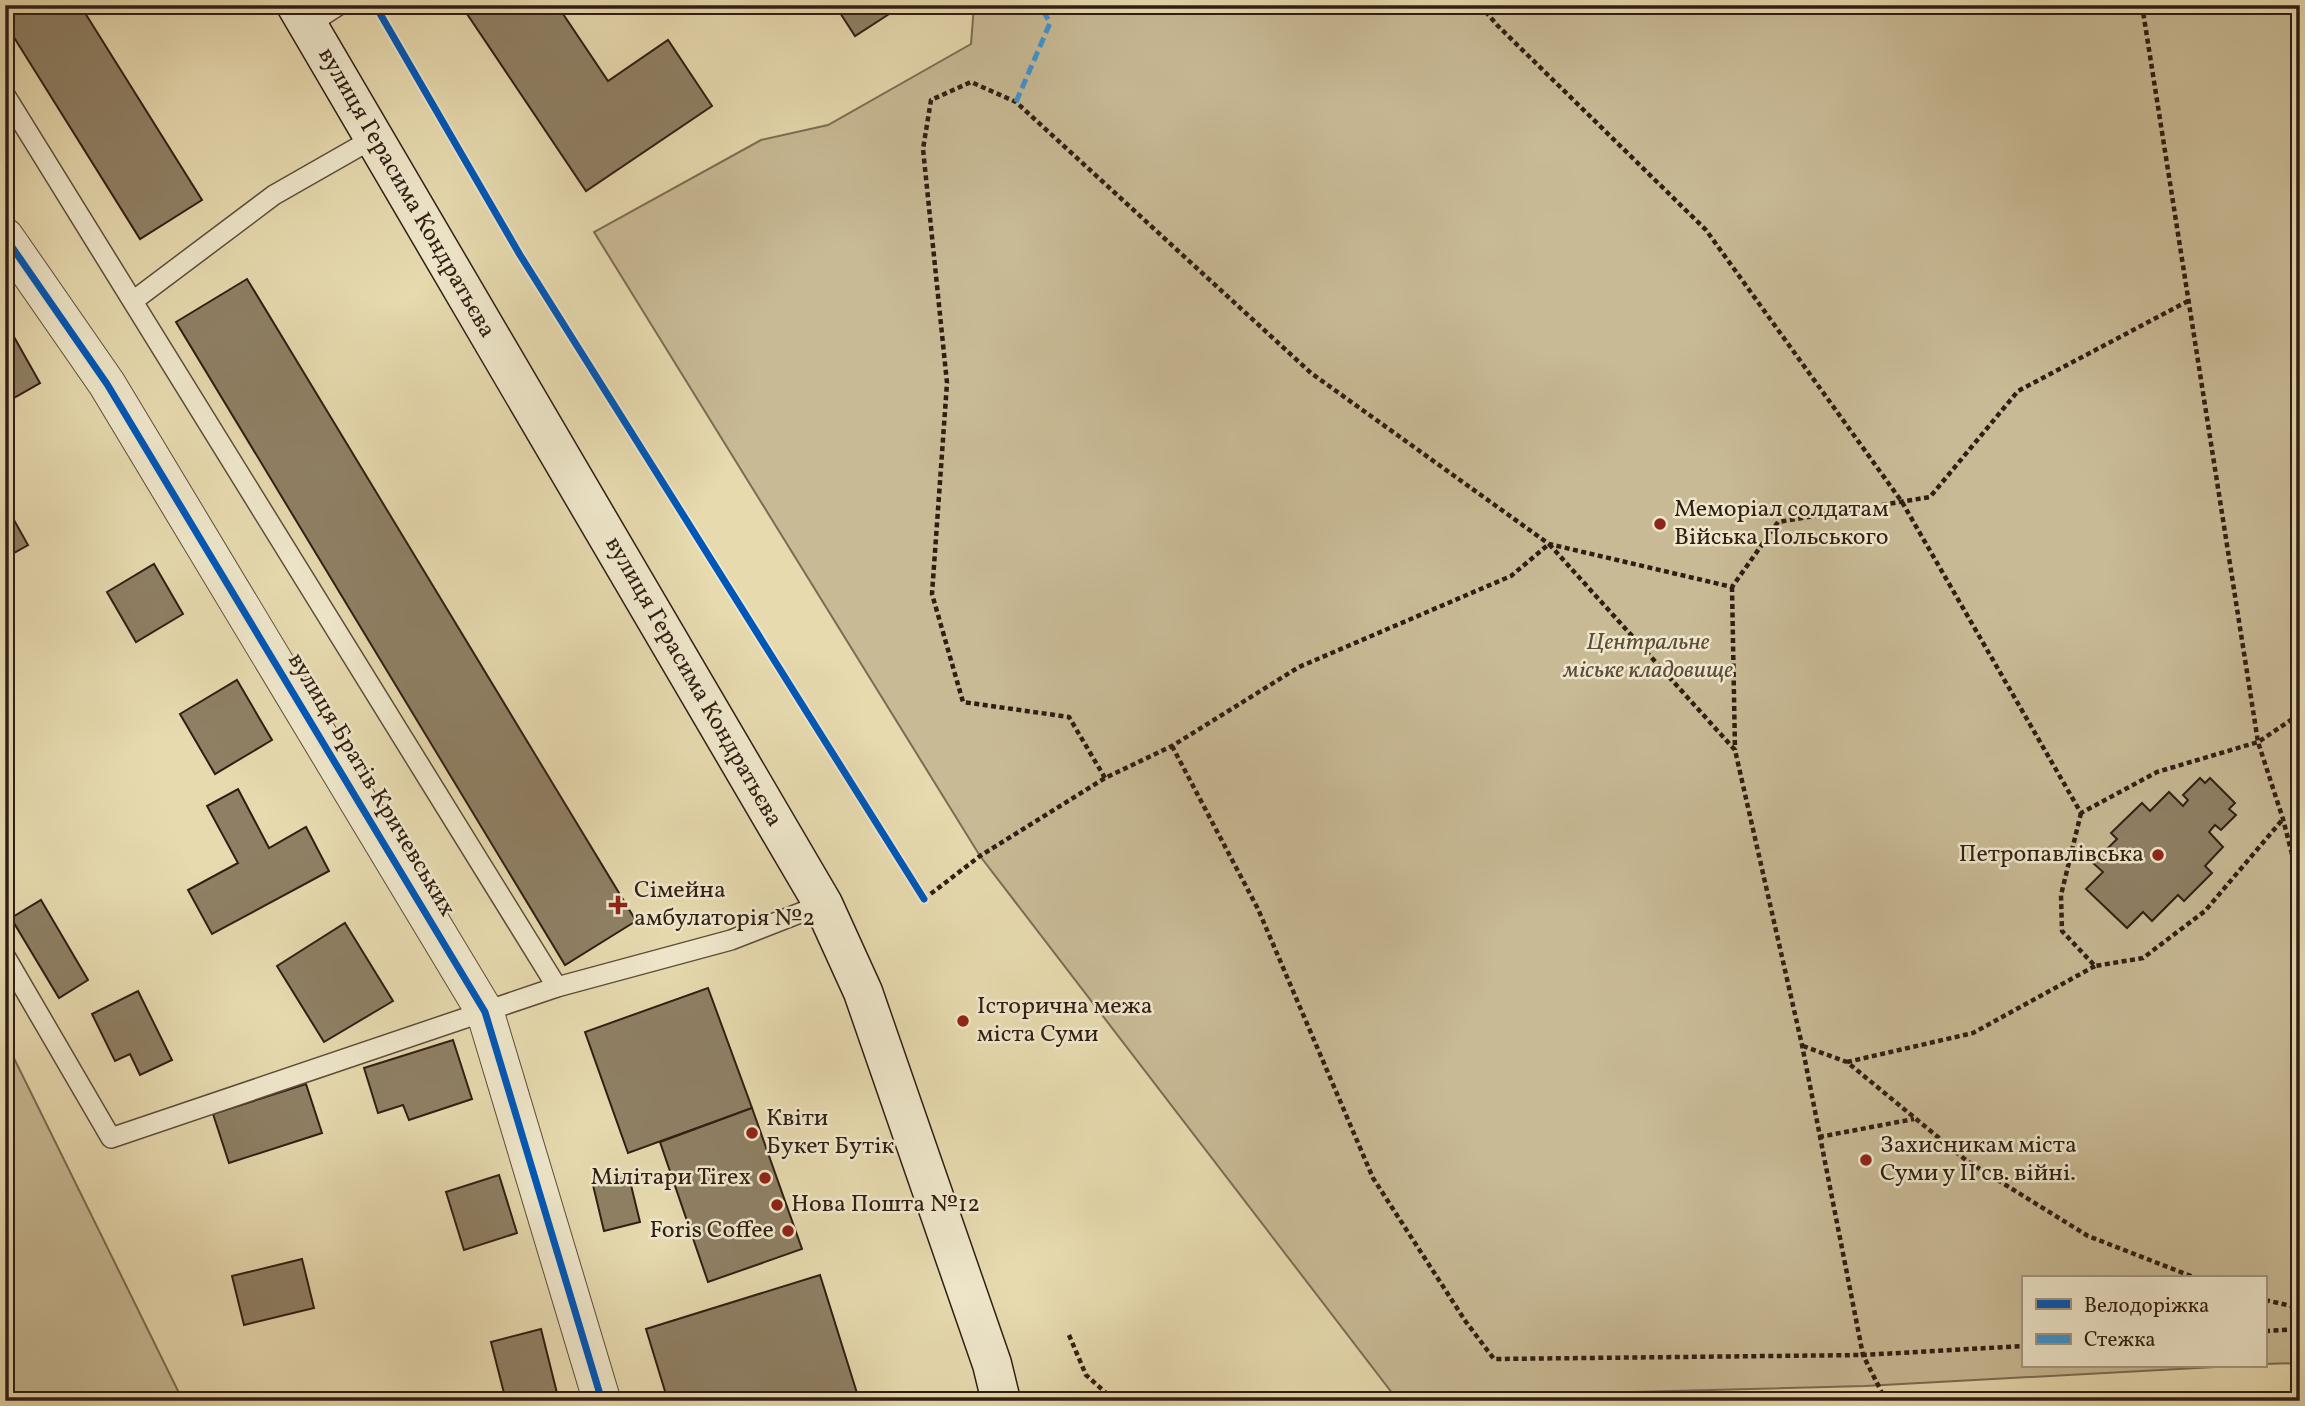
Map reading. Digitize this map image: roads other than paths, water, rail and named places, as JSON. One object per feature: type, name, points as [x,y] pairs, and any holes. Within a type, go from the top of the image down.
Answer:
[{"type":"main road","name":"вулиця Герасима Кондратьєва","points":[[314,12],[374,138],[822,904],[863,992],[992,1364],[1000,1401]]},
{"type":"street","name":"вулиця Братів Кричевських","points":[[5,237],[107,384],[485,1012],[603,1401]]},
{"type":"lane","points":[[5,95],[557,987]]},
{"type":"lane","points":[[133,301],[274,195],[374,138]]},
{"type":"lane","points":[[5,956],[111,1138],[557,987],[731,940],[822,904]]},
{"type":"place","name":"Меморіал солдатам Війська Польського","points":[[1660,524]]},
{"type":"place","name":"Петропавлівська","points":[[2158,855]]},
{"type":"place","name":"Сімейна амбулаторія №2","points":[[618,905]]},
{"type":"place","name":"Історична межа міста Суми","points":[[963,1021]]},
{"type":"place","name":"Квіти Букет Бутік","points":[[752,1133]]},
{"type":"place","name":"Захисникам міста Суми у ІІ св. війні.","points":[[1866,1160]]},
{"type":"place","name":"Мілітари Tirex","points":[[765,1178]]},
{"type":"place","name":"Нова Пошта №12","points":[[777,1205]]},
{"type":"place","name":"Foris Coffee","points":[[788,1231]]},
{"type":"park label","name":"Центральне міське кладовище","points":[[1648,657]]}]
